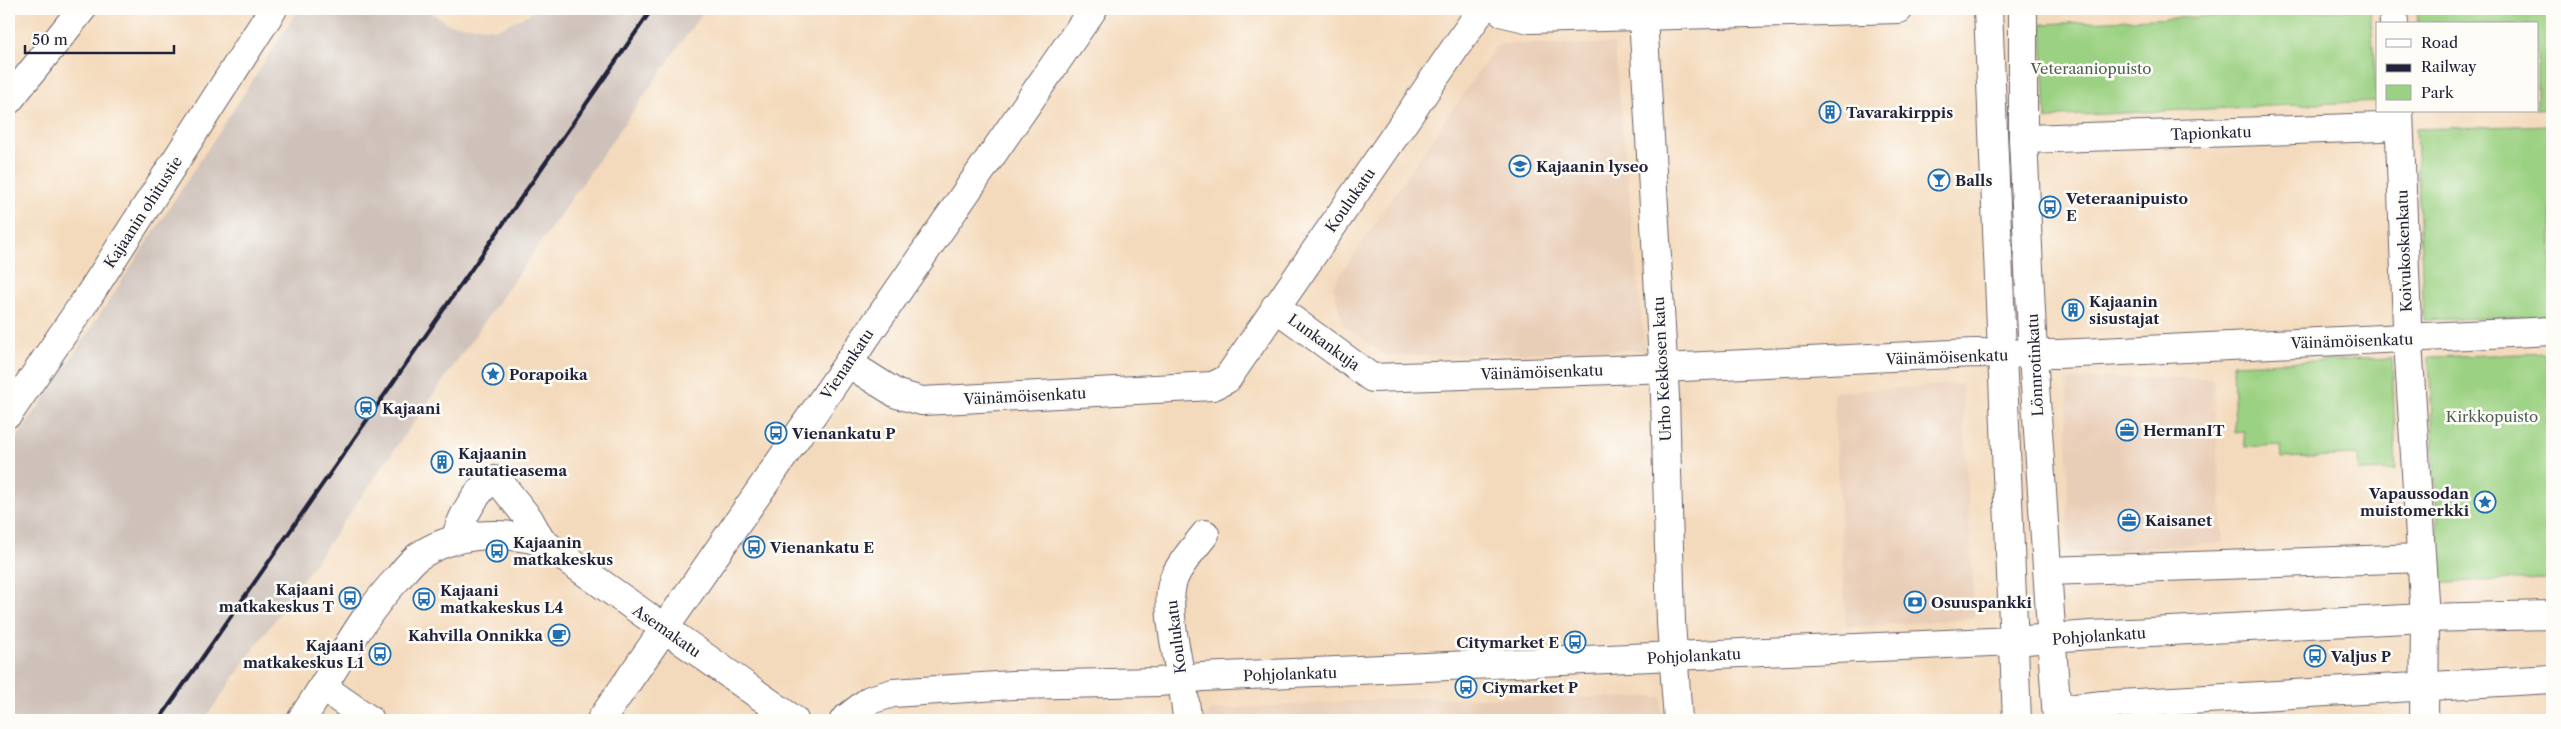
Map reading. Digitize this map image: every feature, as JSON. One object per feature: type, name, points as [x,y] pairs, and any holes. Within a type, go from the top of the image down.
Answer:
[{"type":"main road","points":[[9,100],[82,9]]},
{"type":"main road","name":"Kajaanin ohitustie","points":[[9,413],[90,294],[273,9]]},
{"type":"main road","name":"Vienankatu","points":[[601,720],[1093,9]]},
{"type":"main road","name":"Koulukatu","points":[[1213,386],[1227,379],[1482,9]]},
{"type":"main road","points":[[1499,9],[1504,13],[1530,19],[1899,9]]},
{"type":"main road","points":[[1988,9],[1999,237],[2000,355],[2017,720]]},
{"type":"main road","name":"Lönnrotinkatu","points":[[2023,9],[2023,139],[2033,354],[2054,639],[2057,715]]},
{"type":"main road","points":[[2393,9],[2394,22]]},
{"type":"main road","name":"Urho Kekkosen katu","points":[[1643,17],[1663,368],[1678,720]]},
{"type":"main road","name":"Tapionkatu","points":[[2023,139],[2381,127],[2399,117]]},
{"type":"main road","name":"Koivukoskenkatu","points":[[2399,117],[2409,339],[2425,618],[2424,720]]},
{"type":"main road","name":"Lunkankuja","points":[[1275,307],[1372,378]]},
{"type":"main road","name":"Väinämöisenkatu","points":[[1372,378],[1663,368],[1974,353],[2000,355],[2033,354],[2409,339],[2552,331]]},
{"type":"main road","name":"Väinämöisenkatu","points":[[848,363],[897,394],[922,401],[1213,386]]},
{"type":"main road","name":"Asemakatu","points":[[456,539],[461,520],[485,486],[494,480],[501,484],[529,519],[541,541],[794,720]]},
{"type":"main road","name":"Koulukatu","points":[[1187,720],[1170,591],[1174,577],[1205,534]]},
{"type":"main road","name":"Asemakatu","points":[[301,720],[324,688],[354,634],[384,592],[418,556],[456,539],[476,535],[500,535],[541,541]]},
{"type":"main road","points":[[2048,571],[2421,558]]},
{"type":"main road","name":"Pohjolankatu","points":[[844,720],[870,700],[893,693],[1012,685],[1159,682],[1181,679],[2054,639],[2091,635],[2425,618],[2552,615]]},
{"type":"main road","points":[[2057,715],[2103,705],[2552,679]]},
{"type":"main road","points":[[324,688],[370,720]]},
{"type":"shaded area","points":[[299,9],[426,9],[448,24],[498,29],[539,9],[705,9],[204,720],[9,720],[9,449],[65,368]]},
{"type":"shaded area","name":"Kajaanin lyseo","points":[[1500,44],[1614,44],[1645,350],[1386,356],[1343,324],[1333,285],[1495,47]]},
{"type":"shaded area","points":[[2104,378],[2213,378],[2223,543],[2068,553],[2067,381]]},
{"type":"shaded area","points":[[1962,384],[1975,619],[1846,627],[1833,392]]},
{"type":"shaded area","points":[[1661,697],[1662,720],[1201,720],[1212,710],[1405,698]]},
{"type":"green space","name":"Veteraaniopuisto","points":[[2370,9],[2376,101],[2061,116],[2046,120],[2042,24]]},
{"type":"green space","points":[[2417,9],[2552,9],[2552,109],[2538,110],[2538,22],[2418,22]]},
{"type":"green space","points":[[2552,125],[2552,316],[2424,320],[2416,129]]},
{"type":"green space","name":"Kirkkopuisto","points":[[2552,353],[2552,579],[2440,582],[2429,357]]},
{"type":"green space","points":[[2392,358],[2396,470],[2359,471],[2358,455],[2282,458],[2281,445],[2245,447],[2244,432],[2235,433],[2233,364]]},
{"type":"railway","points":[[159,720],[652,9]]},
{"type":"place","name":"Tavarakirppis","points":[[1830,112]]},
{"type":"place","name":"Kajaanin lyseo","points":[[1520,166]]},
{"type":"place","name":"Balls","points":[[1939,180]]},
{"type":"place","name":"Veteraanipuisto E","points":[[2050,207]]},
{"type":"place","name":"Kajaanin sisustajat","points":[[2073,310]]},
{"type":"place","name":"Porapoika","points":[[493,374]]},
{"type":"place","name":"Kajaani","points":[[366,408]]},
{"type":"place","name":"HermanIT","points":[[2127,430]]},
{"type":"place","name":"Vienankatu P","points":[[776,433]]},
{"type":"place","name":"Kajaanin rautatieasema","points":[[442,462]]},
{"type":"place","name":"Vapaussodan muistomerkki","points":[[2485,502]]},
{"type":"place","name":"Kaisanet","points":[[2129,520]]},
{"type":"place","name":"Vienankatu E","points":[[754,547]]},
{"type":"place","name":"Kajaanin matkakeskus","points":[[497,551]]},
{"type":"place","name":"Kajaani matkakeskus T","points":[[350,598]]},
{"type":"place","name":"Kajaani matkakeskus L4","points":[[424,599]]},
{"type":"place","name":"Osuuspankki","points":[[1915,602]]},
{"type":"place","name":"Kahvilla Onnikka","points":[[559,635]]},
{"type":"place","name":"Citymarket E","points":[[1575,642]]},
{"type":"place","name":"Kajaani matkakeskus L1","points":[[380,654]]},
{"type":"place","name":"Valjus P","points":[[2315,656]]},
{"type":"place","name":"Ciymarket P","points":[[1466,687]]}]
